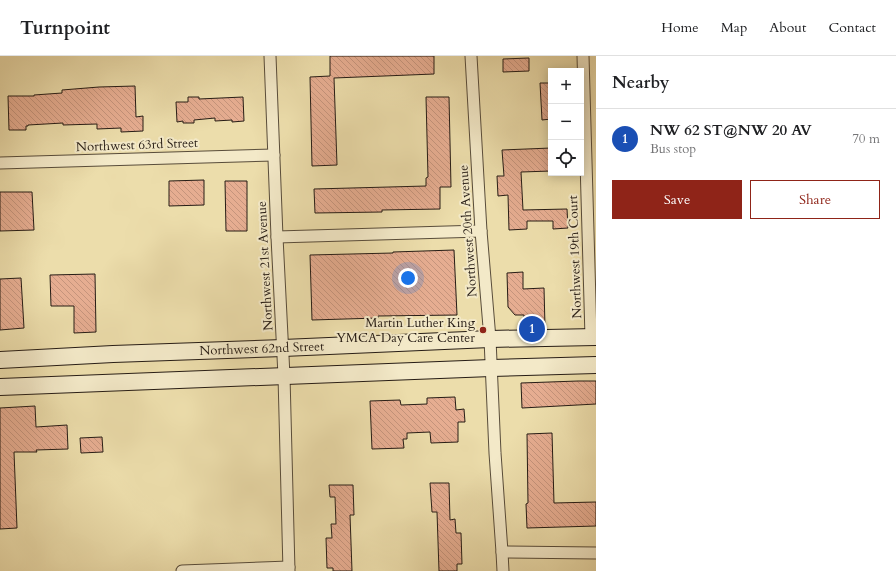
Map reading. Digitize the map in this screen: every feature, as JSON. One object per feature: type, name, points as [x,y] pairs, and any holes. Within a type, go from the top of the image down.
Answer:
[{"type":"main road","name":"Northwest 62nd Street","points":[[0,360],[490,339],[594,337]]},
{"type":"main road","points":[[0,387],[596,365]]},
{"type":"street","name":"Northwest 21st Avenue","points":[[270,56],[283,348],[289,569]]},
{"type":"street","name":"Northwest 20th Avenue","points":[[471,56],[481,231],[490,339],[495,453],[503,571]]},
{"type":"street","name":"Northwest 19th Court","points":[[583,56],[594,337]]},
{"type":"street","name":"Northwest 63rd Street","points":[[0,163],[274,155]]},
{"type":"street","points":[[277,237],[481,231]]},
{"type":"street","points":[[502,552],[596,553]]},
{"type":"street","points":[[182,571],[289,569]]},
{"type":"building","points":[[330,56],[434,56],[434,74],[334,78],[337,165],[312,166],[310,77],[330,76]]},
{"type":"building","points":[[529,58],[529,71],[503,72],[503,59]]},
{"type":"building","points":[[540,83],[548,83],[548,119],[542,120]]},
{"type":"building","points":[[135,86],[136,117],[143,116],[143,131],[121,132],[121,128],[97,129],[97,124],[63,125],[63,123],[28,125],[26,126],[26,130],[9,130],[8,96],[34,96],[62,93],[62,90]]},
{"type":"building","points":[[188,97],[199,97],[199,99],[243,97],[244,121],[215,121],[215,118],[194,120],[194,123],[183,123],[183,121],[177,122],[176,102],[188,102]]},
{"type":"building","points":[[426,97],[449,97],[451,187],[440,187],[440,209],[315,213],[314,189],[426,186],[426,178],[428,177]]},
{"type":"building","points":[[548,148],[548,171],[521,172],[523,210],[567,209],[568,228],[553,229],[553,221],[527,221],[527,229],[509,230],[508,195],[498,196],[497,176],[504,176],[502,150]]},
{"type":"building","points":[[204,180],[204,205],[169,206],[169,181]]},
{"type":"building","points":[[225,181],[247,181],[247,231],[226,231]]},
{"type":"building","points":[[0,192],[32,192],[34,230],[0,231]]},
{"type":"building","points":[[454,250],[457,315],[378,316],[378,318],[312,320],[310,255]]},
{"type":"building","points":[[523,272],[523,289],[544,288],[545,327],[524,327],[524,315],[515,315],[508,307],[507,273]]},
{"type":"building","points":[[95,274],[96,332],[74,333],[74,306],[51,306],[50,275]]},
{"type":"building","points":[[21,278],[24,328],[0,330],[0,279]]},
{"type":"building","points":[[596,381],[596,404],[522,408],[521,383]]},
{"type":"building","points":[[455,397],[456,410],[464,409],[465,422],[458,422],[458,442],[431,443],[430,432],[407,433],[407,439],[403,439],[404,448],[372,449],[370,401],[400,400],[401,405],[427,404],[427,398]]},
{"type":"building","points":[[35,406],[36,427],[67,425],[68,449],[36,450],[37,452],[14,452],[17,528],[0,529],[0,408]]},
{"type":"building","points":[[552,433],[554,503],[596,502],[596,526],[527,528],[527,434]]},
{"type":"building","points":[[102,437],[103,452],[81,453],[80,438]]},
{"type":"building","points":[[430,483],[449,483],[450,520],[455,519],[456,533],[461,533],[462,564],[457,564],[457,571],[439,571],[437,512],[432,512]]},
{"type":"building","points":[[329,485],[353,485],[354,515],[350,515],[352,571],[333,571],[333,568],[327,568],[326,538],[332,538],[331,524],[336,524],[335,497],[330,497]]},
{"type":"place","name":"NW 62 ST@NW 20 AV","points":[[532,329]]},
{"type":"place","name":"Martin Luther King YMCA Day Care Center","points":[[483,330]]}]
